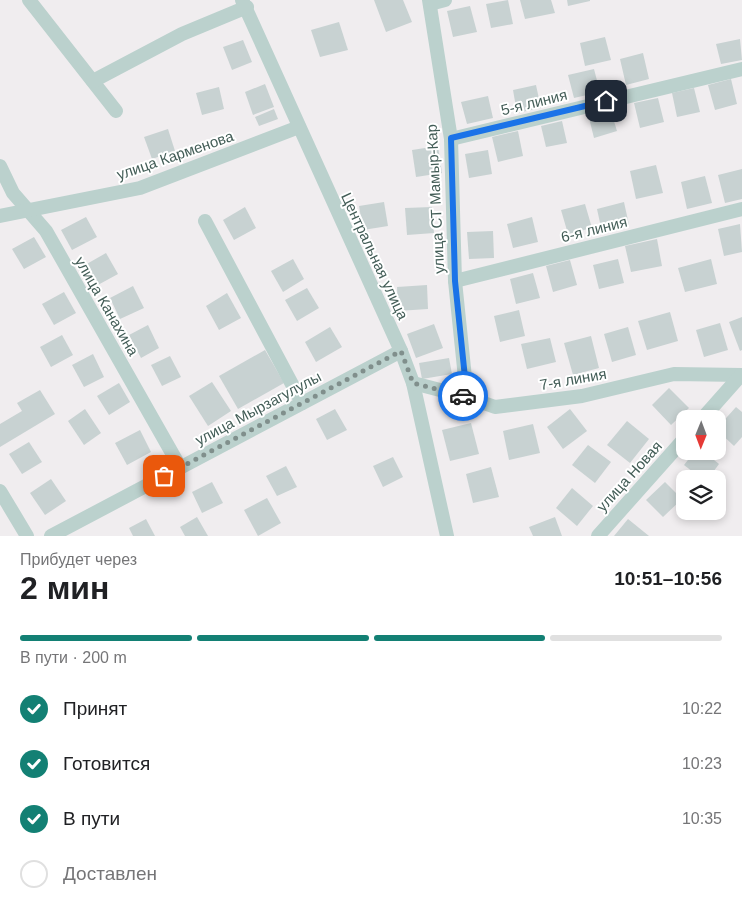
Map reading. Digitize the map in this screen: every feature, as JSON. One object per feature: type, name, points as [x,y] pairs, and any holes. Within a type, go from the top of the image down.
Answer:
[{"type":"street","points":[[29,0],[116,111]]},
{"type":"street","points":[[429,2],[445,0]]},
{"type":"street","name":"улица СТ Мамыр-Кар","points":[[429,2],[451,138],[455,281],[467,397]]},
{"type":"street","points":[[92,81],[244,3]]},
{"type":"street","name":"Центральная улица","points":[[244,3],[298,127],[401,351],[413,383],[445,535]]},
{"type":"street","name":"5-я линия","points":[[451,138],[742,68]]},
{"type":"street","name":"улица Карменова","points":[[0,216],[28,212],[140,188],[298,127]]},
{"type":"street","name":"улица Канахина","points":[[0,166],[13,194],[46,231],[180,467]]},
{"type":"street","name":"6-я линия","points":[[455,281],[742,209]]},
{"type":"street","points":[[205,221],[302,403]]},
{"type":"street","name":"улица Мырзагулулы","points":[[51,536],[401,351]]},
{"type":"street","name":"7-я линия","points":[[413,383],[467,397],[483,404],[506,407],[582,396],[674,374],[742,375]]},
{"type":"street","points":[[710,410],[742,375]]},
{"type":"street","name":"улица Новая","points":[[598,536],[676,448]]},
{"type":"street","points":[[0,491],[27,536]]},
{"type":"building","points":[[374,0],[403,0],[412,22],[386,32]]},
{"type":"building","points":[[508,0],[513,24],[491,28],[486,4]]},
{"type":"building","points":[[520,0],[551,0],[555,13],[525,19]]},
{"type":"building","points":[[567,0],[590,0],[590,1],[568,6]]},
{"type":"building","points":[[470,6],[477,32],[453,37],[447,11]]},
{"type":"building","points":[[339,22],[348,50],[320,57],[311,30]]},
{"type":"building","points":[[605,37],[611,60],[585,66],[580,43]]},
{"type":"building","points":[[740,39],[742,60],[721,64],[716,44]]},
{"type":"building","points":[[243,40],[252,62],[232,70],[223,47]]},
{"type":"building","points":[[643,53],[649,79],[626,85],[620,59]]},
{"type":"building","points":[[594,69],[600,92],[574,98],[568,75]]},
{"type":"building","points":[[731,79],[737,104],[715,110],[708,85]]},
{"type":"building","points":[[265,84],[274,107],[253,115],[245,92]]},
{"type":"building","points":[[536,85],[541,108],[517,113],[513,90]]},
{"type":"building","points":[[219,87],[224,109],[202,115],[196,93]]},
{"type":"building","points":[[694,88],[700,112],[677,117],[672,93]]},
{"type":"building","points":[[488,96],[493,118],[467,124],[461,102]]},
{"type":"building","points":[[658,98],[664,122],[640,128],[634,103]]},
{"type":"building","points":[[610,108],[617,131],[594,138],[588,114]]},
{"type":"building","points":[[274,109],[278,119],[259,126],[255,117]]},
{"type":"building","points":[[562,121],[567,143],[546,147],[541,126]]},
{"type":"building","points":[[168,129],[175,151],[152,159],[144,137]]},
{"type":"building","points":[[518,131],[523,156],[498,162],[492,137]]},
{"type":"building","points":[[438,146],[442,173],[416,177],[412,150]]},
{"type":"building","points":[[488,150],[492,174],[469,178],[465,154]]},
{"type":"building","points":[[656,165],[663,193],[636,199],[630,171]]},
{"type":"building","points":[[742,169],[742,199],[725,203],[718,175]]},
{"type":"building","points":[[705,176],[712,203],[687,209],[681,182]]},
{"type":"building","points":[[384,202],[388,226],[363,230],[359,206]]},
{"type":"building","points":[[624,202],[629,225],[602,232],[597,209]]},
{"type":"building","points":[[585,204],[592,228],[568,234],[561,210]]},
{"type":"building","points":[[245,207],[256,228],[234,240],[223,220]]},
{"type":"building","points":[[432,207],[434,233],[407,235],[405,208]]},
{"type":"building","points":[[86,217],[97,237],[72,250],[61,230]]},
{"type":"building","points":[[532,217],[538,242],[513,248],[507,224]]},
{"type":"building","points":[[740,224],[742,252],[724,256],[718,229]]},
{"type":"building","points":[[493,231],[494,258],[469,259],[467,232]]},
{"type":"building","points":[[34,237],[46,257],[24,269],[12,249]]},
{"type":"building","points":[[657,239],[662,266],[631,272],[625,246]]},
{"type":"building","points":[[106,253],[118,274],[96,286],[85,265]]},
{"type":"building","points":[[293,259],[304,279],[283,292],[271,271]]},
{"type":"building","points":[[618,259],[624,283],[599,289],[593,265]]},
{"type":"building","points":[[711,259],[717,284],[685,292],[678,268]]},
{"type":"building","points":[[570,260],[577,285],[553,292],[546,266]]},
{"type":"building","points":[[533,273],[540,298],[516,304],[510,279]]},
{"type":"building","points":[[427,285],[428,309],[398,311],[397,287]]},
{"type":"building","points":[[133,286],[144,308],[120,319],[110,298]]},
{"type":"building","points":[[307,288],[319,308],[297,321],[285,300]]},
{"type":"building","points":[[64,292],[76,313],[54,325],[42,304]]},
{"type":"building","points":[[227,293],[241,318],[219,330],[206,306]]},
{"type":"building","points":[[519,310],[525,336],[500,342],[494,316]]},
{"type":"building","points":[[670,312],[678,341],[647,350],[638,321]]},
{"type":"building","points":[[742,317],[742,350],[740,351],[729,322]]},
{"type":"building","points":[[720,323],[728,350],[704,357],[696,330]]},
{"type":"building","points":[[434,324],[443,348],[416,358],[407,334]]},
{"type":"building","points":[[148,325],[159,348],[141,358],[129,335]]},
{"type":"building","points":[[330,327],[342,347],[316,362],[305,342]]},
{"type":"building","points":[[628,327],[636,355],[612,362],[604,334]]},
{"type":"building","points":[[62,335],[73,355],[51,367],[40,347]]},
{"type":"building","points":[[591,336],[599,368],[573,375],[564,343]]},
{"type":"building","points":[[550,338],[556,362],[527,369],[521,344]]},
{"type":"building","points":[[265,350],[284,383],[238,409],[219,376]]},
{"type":"building","points":[[93,354],[104,377],[84,387],[72,365]]},
{"type":"building","points":[[170,356],[181,377],[162,386],[151,365]]},
{"type":"building","points":[[449,358],[452,374],[422,379],[419,363]]},
{"type":"building","points":[[212,382],[231,411],[208,426],[189,396]]},
{"type":"building","points":[[119,383],[130,402],[109,415],[97,396]]},
{"type":"building","points":[[669,388],[689,408],[687,410],[676,410],[676,420],[671,425],[652,405]]},
{"type":"building","points":[[40,390],[55,414],[0,447],[0,424],[22,411],[17,403]]},
{"type":"building","points":[[736,407],[742,412],[742,437],[734,446],[726,438],[726,418]]},
{"type":"building","points":[[85,409],[101,433],[84,445],[68,421]]},
{"type":"building","points":[[335,409],[347,430],[327,440],[316,419]]},
{"type":"building","points":[[570,409],[587,431],[563,449],[547,427]]},
{"type":"building","points":[[627,421],[649,439],[630,463],[607,445]]},
{"type":"building","points":[[471,423],[479,454],[450,461],[442,430]]},
{"type":"building","points":[[533,424],[540,453],[509,460],[503,431]]},
{"type":"building","points":[[140,430],[151,452],[127,465],[115,443]]},
{"type":"building","points":[[29,442],[42,462],[22,474],[9,454]]},
{"type":"building","points":[[588,445],[611,462],[595,483],[572,465]]},
{"type":"building","points":[[393,457],[403,477],[383,487],[373,466]]},
{"type":"building","points":[[688,460],[714,460],[719,464],[715,470],[690,470],[684,465]]},
{"type":"building","points":[[286,466],[297,487],[277,496],[266,476]]},
{"type":"building","points":[[491,467],[499,497],[473,503],[466,474]]},
{"type":"building","points":[[51,479],[66,501],[45,515],[30,493]]},
{"type":"building","points":[[212,482],[223,503],[202,513],[192,492]]},
{"type":"building","points":[[665,482],[676,493],[676,505],[663,517],[646,500]]},
{"type":"building","points":[[572,488],[593,506],[577,526],[556,508]]},
{"type":"building","points":[[267,498],[281,523],[258,536],[244,510]]},
{"type":"building","points":[[197,517],[208,536],[185,536],[180,527]]},
{"type":"building","points":[[555,517],[562,536],[533,536],[529,527]]},
{"type":"building","points":[[146,519],[155,536],[133,536],[129,528]]},
{"type":"building","points":[[628,519],[649,536],[614,536]]},
{"type":"way so far","points":[[164,476],[401,351],[413,383],[463,396]]},
{"type":"route","points":[[463,396],[467,397],[455,281],[451,138],[606,101]]}]
